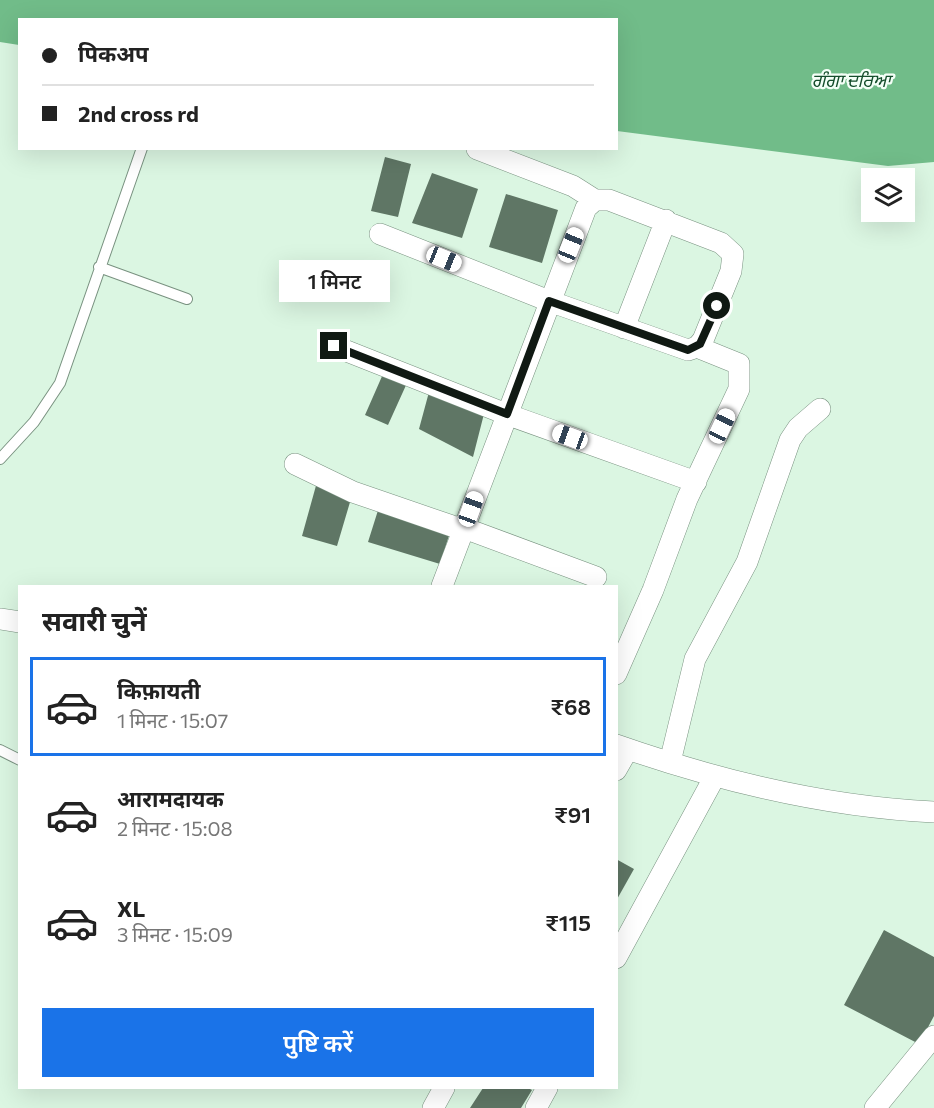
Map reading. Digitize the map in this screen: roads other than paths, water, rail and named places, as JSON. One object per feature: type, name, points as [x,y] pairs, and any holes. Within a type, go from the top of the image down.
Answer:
[{"type":"street","points":[[480,150],[573,186],[595,200],[609,200],[722,243],[733,254],[731,271],[697,347]]},
{"type":"street","points":[[442,585],[549,301],[586,208],[595,200]]},
{"type":"street","points":[[624,328],[666,220]]},
{"type":"street","points":[[380,234],[549,301],[688,350],[697,347],[739,364],[739,389],[687,499],[653,590],[618,669]]},
{"type":"street","points":[[334,346],[507,414],[696,482]]},
{"type":"street","points":[[670,762],[695,658],[747,562],[790,440],[798,428],[820,409]]},
{"type":"street","points":[[295,464],[353,492],[464,528],[596,577]]},
{"type":"street","points":[[0,619],[18,622]]},
{"type":"street","points":[[618,762],[622,747],[715,776],[795,796],[934,812]]},
{"type":"street","points":[[618,954],[715,776]]},
{"type":"street","points":[[875,1108],[934,1036]]},
{"type":"street","points":[[433,1108],[443,1089]]},
{"type":"street","points":[[536,1108],[546,1089]]},
{"type":"lane","points":[[0,459],[34,422],[60,383],[141,150]]},
{"type":"lane","points":[[99,267],[187,299]]},
{"type":"lane","points":[[0,750],[18,759]]},
{"type":"water","name":"ਗੰਗਾ ਦਰਿਆ","points":[[0,0],[934,0],[934,162],[888,166],[618,131],[618,18],[18,18],[18,45],[0,42]]}]
